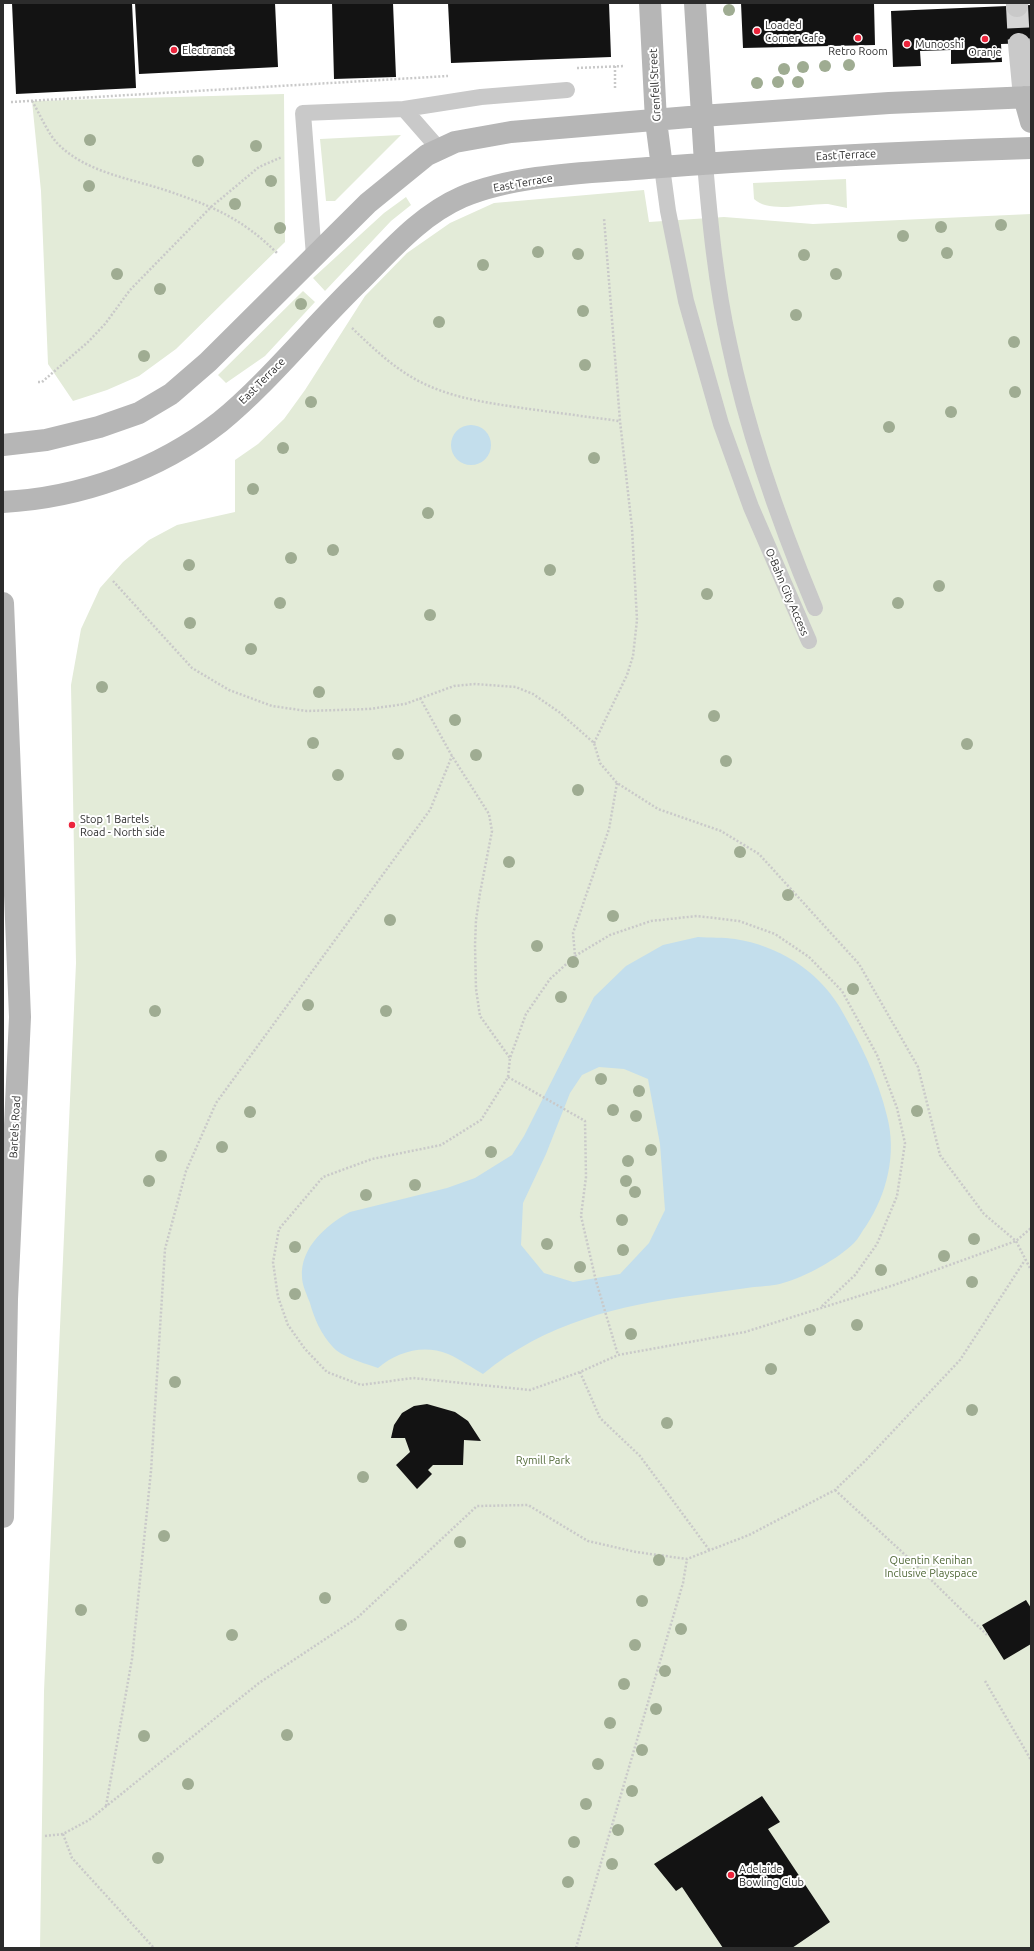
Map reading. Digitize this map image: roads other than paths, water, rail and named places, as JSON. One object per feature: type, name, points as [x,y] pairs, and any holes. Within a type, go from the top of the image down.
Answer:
[{"type":"main road","name":"Grenfell Street","points":[[650,3],[656,121],[662,167]]},
{"type":"main road","points":[[695,3],[705,163]]},
{"type":"main road","points":[[3,445],[46,440],[76,433],[118,421],[156,404],[185,383],[208,362],[368,203],[427,155],[455,142],[488,135],[701,116],[889,103],[1027,97],[1031,122]]},
{"type":"main road","name":"East Terrace","points":[[3,502],[58,496],[106,483],[154,462],[201,435],[219,422],[258,386],[331,309],[417,225],[463,197],[513,182],[601,171],[705,163],[901,152],[1031,148]]},
{"type":"main road","points":[[3,603],[9,904]]},
{"type":"main road","name":"Bartels Road","points":[[3,1517],[7,1299],[20,1017],[9,904]]},
{"type":"street","points":[[1019,44],[1027,97]]},
{"type":"lane","points":[[314,256],[303,113],[404,109],[481,97],[567,90]]},
{"type":"lane","points":[[404,109],[439,149]]},
{"type":"lane","name":"O-Bahn City Access","points":[[705,163],[711,228],[729,344],[760,462],[786,535],[815,608]]},
{"type":"lane","name":"O-Bahn City Access","points":[[662,167],[668,211],[686,301],[721,424],[742,484],[809,641]]},
{"type":"lane","points":[[766,543],[786,535]]},
{"type":"water","points":[[475,425],[482,428],[488,434],[491,445],[490,453],[482,462],[475,465],[467,465],[460,462],[452,453],[451,441],[454,434],[463,426]]},
{"type":"water","points":[[698,937],[735,939],[766,947],[794,961],[807,970],[830,993],[839,1006],[854,1032],[873,1073],[879,1088],[890,1130],[890,1159],[885,1187],[880,1201],[856,1241],[821,1267],[780,1284],[639,1304],[584,1319],[557,1329],[532,1342],[507,1356],[483,1374],[452,1356],[439,1351],[411,1351],[385,1362],[378,1368],[353,1359],[336,1350],[318,1326],[302,1280],[305,1256],[316,1238],[341,1217],[350,1212],[447,1188],[475,1178],[512,1155],[524,1136],[594,997],[626,966],[663,945]],"holes":[[[599,1067],[624,1069],[648,1079],[660,1144],[665,1210],[649,1243],[620,1274],[573,1282],[544,1273],[521,1245],[523,1203],[546,1154],[570,1093],[582,1075]]]},
{"type":"tunnel","points":[[1017,6],[1019,44]]},
{"type":"place","name":"Loaded Corner Cafe","points":[[757,31]]},
{"type":"place","name":"Retro Room","points":[[858,38]]},
{"type":"place","name":"Oranje","points":[[985,39]]},
{"type":"place","name":"Munooshi","points":[[907,44]]},
{"type":"place","name":"Electranet","points":[[174,50]]},
{"type":"place","name":"Stop 1 Bartels Road - North side","points":[[72,825]]},
{"type":"place","name":"Adelaide Bowling Club","points":[[731,1875]]},
{"type":"park label","name":"Rymill Park","points":[[543,1460]]},
{"type":"park label","name":"Quentin Kenihan Inclusive Playspace","points":[[931,1566]]}]
